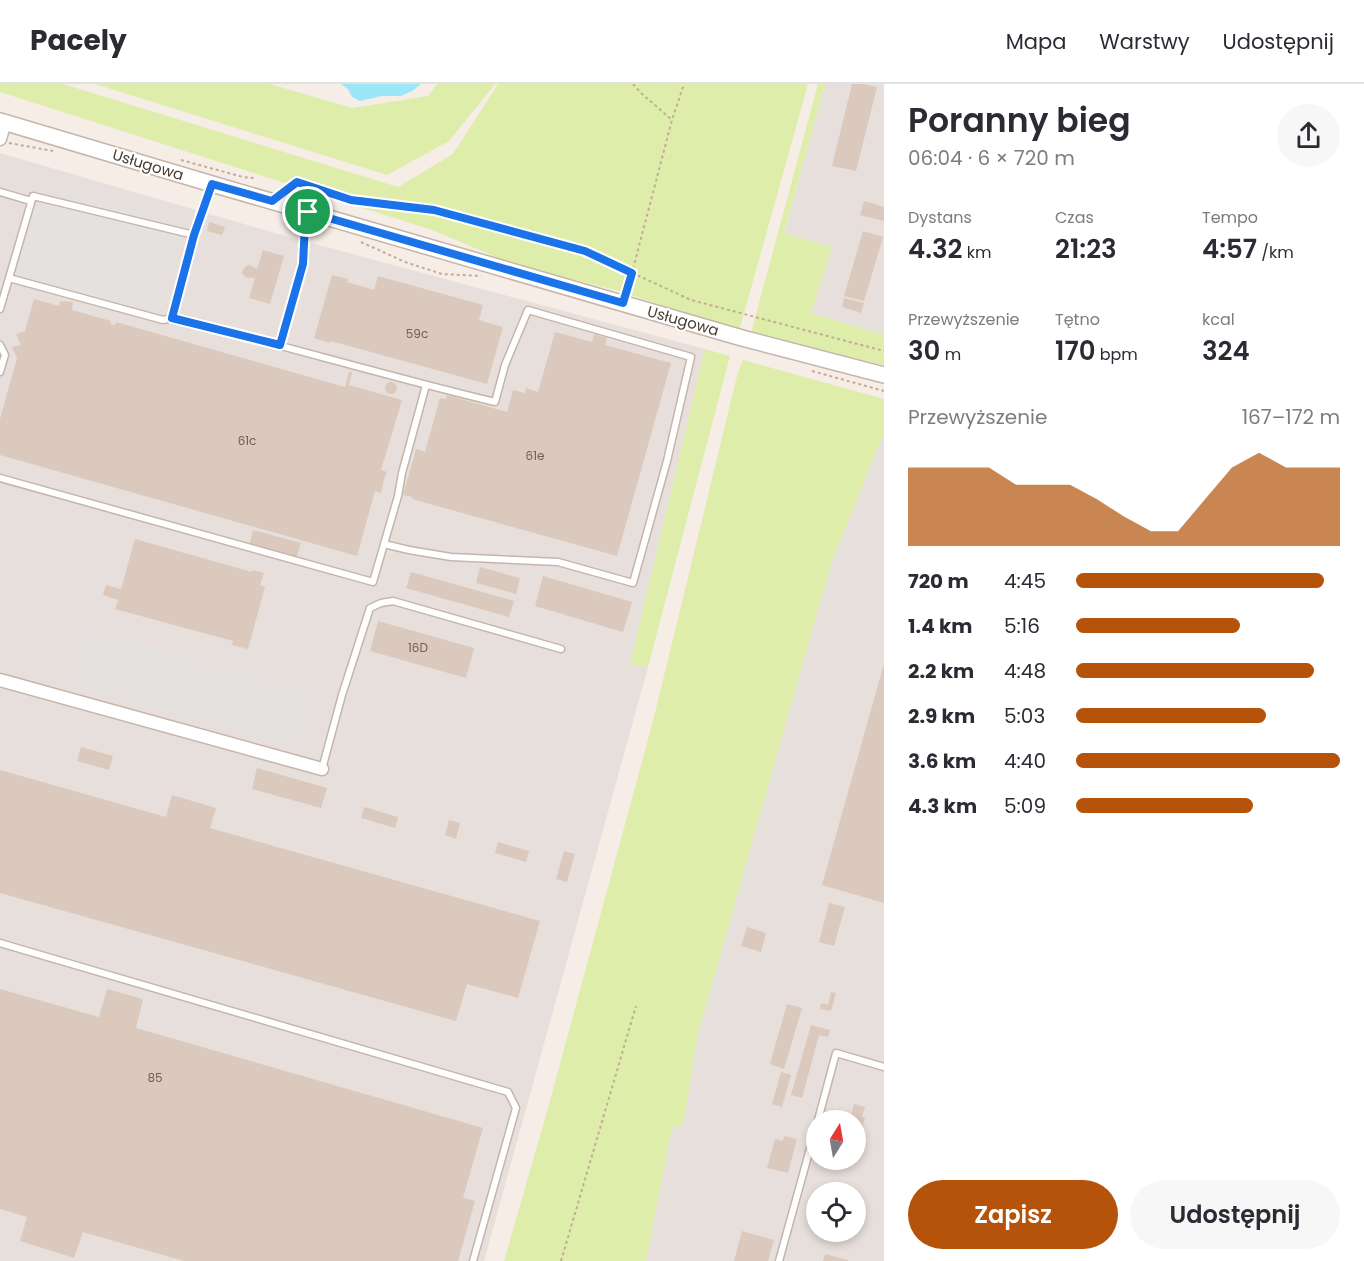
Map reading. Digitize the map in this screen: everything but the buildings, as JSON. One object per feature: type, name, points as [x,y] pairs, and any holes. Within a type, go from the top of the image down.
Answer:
[{"type":"street","points":[[0,139],[2,121]]},
{"type":"street","name":"Usługowa","points":[[2,121],[742,338],[884,375]]},
{"type":"street","points":[[0,680],[322,769]]},
{"type":"lane","points":[[172,318],[194,235],[212,184]]},
{"type":"lane","points":[[0,192],[31,201]]},
{"type":"lane","points":[[0,309],[33,196],[194,235]]},
{"type":"lane","points":[[280,345],[303,264],[308,212]]},
{"type":"lane","points":[[9,278],[163,320],[172,318],[280,345],[426,386],[495,402],[505,365],[528,310],[692,357],[667,461],[633,583],[558,562],[451,556],[384,544]]},
{"type":"lane","points":[[0,345],[5,355],[0,372]]},
{"type":"lane","points":[[0,477],[374,582],[426,386]]},
{"type":"lane","points":[[322,769],[342,695],[370,608],[393,601],[561,649]]},
{"type":"lane","points":[[0,943],[508,1092],[516,1108],[473,1261]]},
{"type":"lane","points":[[821,1110],[836,1053],[884,1067]]},
{"type":"lane","points":[[779,1261],[806,1163]]},
{"type":"path","points":[[633,84],[672,120]]},
{"type":"path","points":[[623,303],[672,120],[684,84]]},
{"type":"path","points":[[181,160],[254,178]]},
{"type":"path","points":[[272,201],[297,182],[351,200],[434,210],[585,251],[691,300],[884,351]]},
{"type":"path","points":[[405,262],[409,256]]},
{"type":"path","points":[[561,1261],[636,1006]]},
{"type":"shaded area","points":[[825,84],[884,84],[884,335],[811,313],[832,247],[784,234]]},
{"type":"shaded area","points":[[0,153],[278,234],[705,349],[631,664],[648,667],[484,1261],[0,1261]]},
{"type":"shaded area","points":[[65,187],[171,216],[168,228],[182,232],[159,314],[13,275],[36,194],[60,201]]},
{"type":"shaded area","points":[[884,432],[884,1261],[646,1261],[672,1126],[683,1126],[698,1034],[830,567]]},
{"type":"shaded area","points":[[85,629],[318,695],[302,748],[69,685]]},
{"type":"green space","points":[[0,84],[63,84],[398,187],[453,154],[498,84],[808,84],[739,331],[619,291],[515,265],[432,230],[0,92]]},
{"type":"green space","points":[[95,84],[270,84],[352,108],[428,96],[437,84],[495,84],[449,141],[387,175]]},
{"type":"green space","points":[[818,84],[825,84],[784,233],[832,247],[811,313],[884,335],[884,365],[751,333]]},
{"type":"green space","points":[[705,349],[730,356],[648,667],[630,664]]},
{"type":"green space","points":[[743,360],[884,399],[884,432],[830,567],[698,1034],[683,1126],[672,1127],[646,1261],[504,1261],[653,721],[738,372]]},
{"type":"water","points":[[341,84],[421,84],[401,96],[382,96],[360,101],[352,97],[348,89]]},
{"type":"route","points":[[297,182],[351,200],[434,210],[585,251],[632,273],[623,303],[308,212],[303,264],[280,345],[172,318],[194,235],[212,184],[272,201],[297,182]]}]
